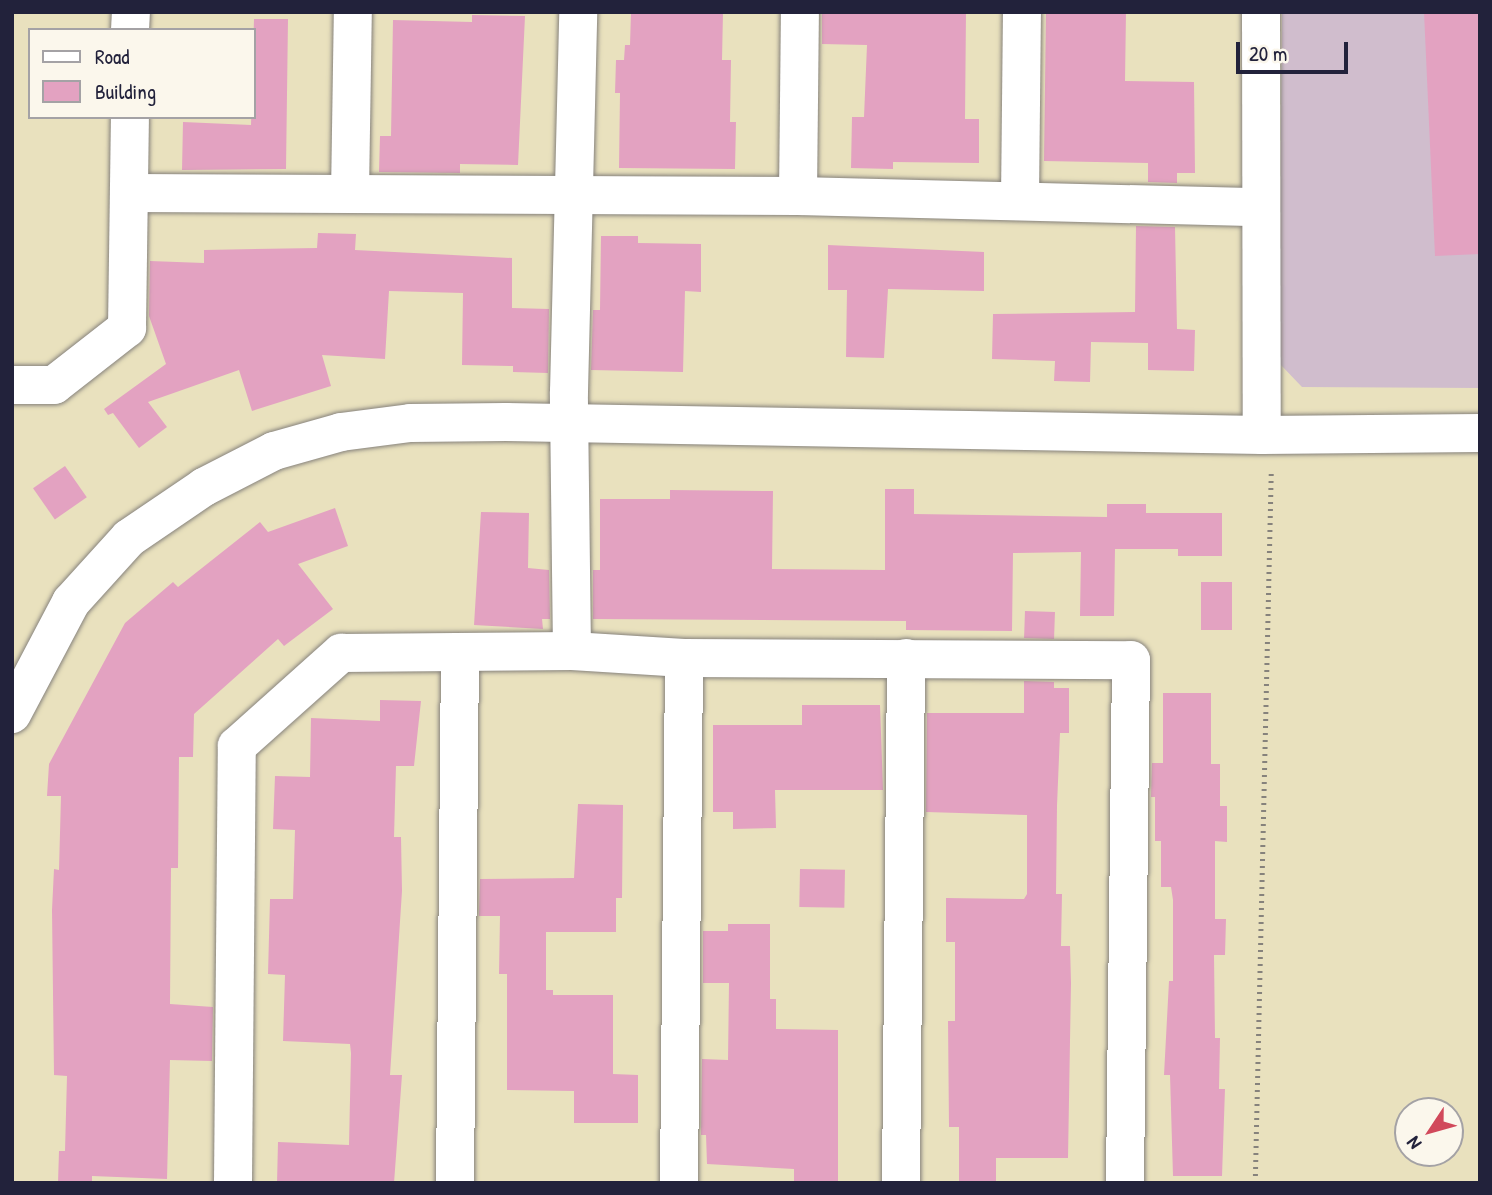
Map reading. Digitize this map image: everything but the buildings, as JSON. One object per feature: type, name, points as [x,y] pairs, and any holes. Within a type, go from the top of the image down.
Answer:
[{"type":"street","points":[[350,193],[353,12]]},
{"type":"street","points":[[572,651],[570,423],[578,12]]},
{"type":"street","points":[[798,196],[800,12]]},
{"type":"street","points":[[1020,199],[1022,12]]},
{"type":"street","points":[[1261,12],[1262,435]]},
{"type":"street","points":[[12,385],[54,385],[127,328],[130,119]]},
{"type":"street","points":[[129,193],[798,196],[1260,206]]},
{"type":"street","points":[[12,714],[71,602],[129,538],[204,487],[274,452],[341,432],[410,423],[570,423],[1262,435],[1480,433]]},
{"type":"street","points":[[233,1183],[237,746],[341,653],[572,651],[684,658],[1131,660],[1125,1183]]},
{"type":"street","points":[[454,1183],[460,654]]},
{"type":"street","points":[[679,1183],[684,658]]},
{"type":"street","points":[[901,1183],[906,659]]},
{"type":"path","points":[[1255,1183],[1271,466],[1262,435]]},
{"type":"shaded area","points":[[1282,12],[1480,12],[1480,388],[1302,387],[1279,363]]}]
